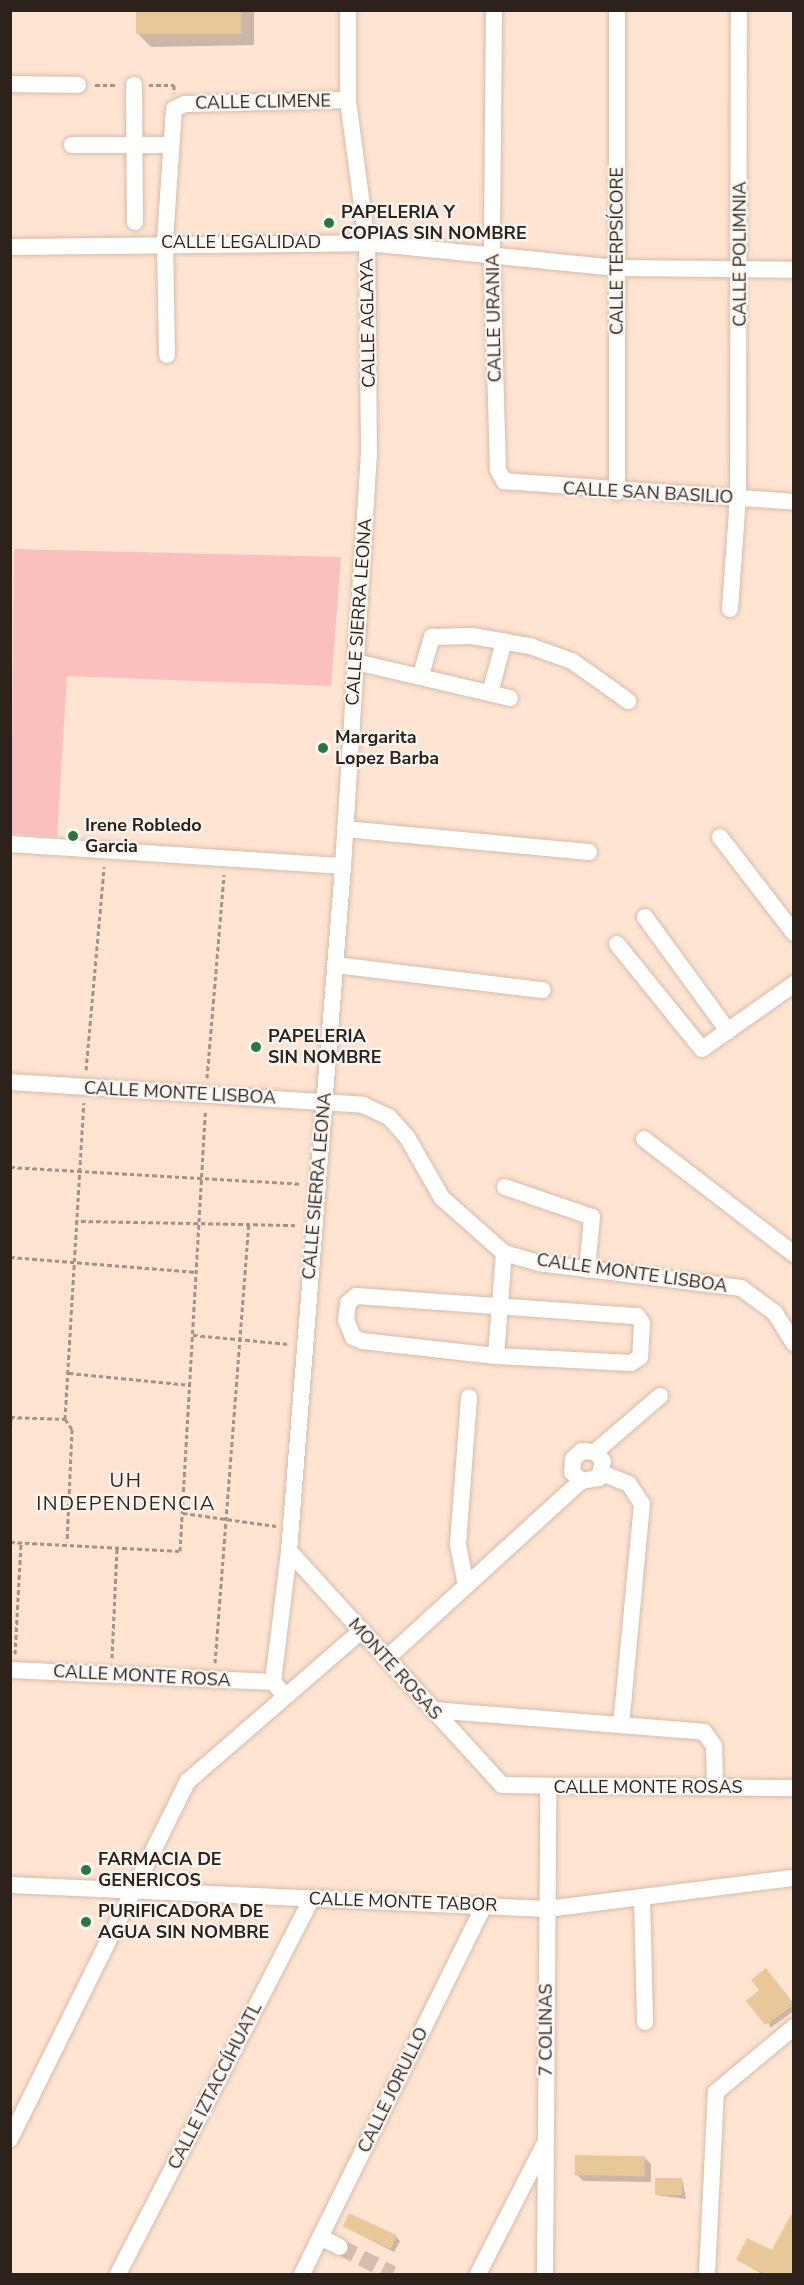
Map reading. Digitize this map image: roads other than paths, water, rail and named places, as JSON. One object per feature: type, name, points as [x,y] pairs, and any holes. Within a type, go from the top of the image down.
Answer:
[{"type":"street","name":"CALLE AGLAYA","points":[[348,10],[348,100],[368,243],[369,457]]},
{"type":"street","name":"CALLE URANIA","points":[[494,10],[492,257],[498,470],[504,481]]},
{"type":"street","name":"CALLE TERPSÍCORE","points":[[617,10],[617,492]]},
{"type":"street","name":"CALLE POLIMNIA","points":[[730,609],[738,497],[739,10]]},
{"type":"street","points":[[10,84],[78,85]]},
{"type":"street","points":[[134,85],[135,222]]},
{"type":"street","name":"CALLE CLIMENE","points":[[167,355],[165,241],[168,145],[174,110],[185,104],[348,100]]},
{"type":"street","points":[[72,145],[168,145]]},
{"type":"street","name":"CALLE LEGALIDAD","points":[[10,247],[165,241],[368,243],[617,268],[794,270]]},
{"type":"street","name":"CALLE SIERRA LEONA","points":[[278,1689],[343,866],[369,457]]},
{"type":"street","name":"CALLE SAN BASILIO","points":[[504,481],[617,492],[738,497],[794,502]]},
{"type":"street","points":[[421,675],[432,637],[504,641],[572,661],[627,701]]},
{"type":"street","points":[[490,693],[504,641]]},
{"type":"street","points":[[356,662],[421,675],[510,698]]},
{"type":"street","points":[[345,829],[589,852]]},
{"type":"street","points":[[720,837],[794,933]]},
{"type":"street","points":[[10,844],[343,866]]},
{"type":"street","points":[[645,917],[728,1031]]},
{"type":"street","points":[[617,944],[702,1049],[794,984]]},
{"type":"street","points":[[335,965],[543,990]]},
{"type":"street","name":"CALLE MONTE LISBOA","points":[[10,1082],[363,1105],[389,1117],[407,1137],[442,1198],[504,1253],[587,1270],[699,1279],[741,1288],[775,1313],[794,1343]]},
{"type":"street","points":[[644,1138],[794,1254]]},
{"type":"street","points":[[505,1187],[592,1217],[587,1270]]},
{"type":"street","points":[[496,1356],[502,1308],[504,1253]]},
{"type":"street","points":[[356,1296],[637,1316],[642,1323],[640,1356],[631,1363],[496,1356],[362,1341],[349,1330],[348,1303],[356,1296]]},
{"type":"street","points":[[466,1586],[458,1544],[469,1396]]},
{"type":"street","points":[[595,1452],[660,1396]]},
{"type":"street","points":[[582,1451],[595,1452],[603,1461],[603,1473],[594,1482],[581,1481],[572,1472],[573,1459],[582,1451]]},
{"type":"street","points":[[603,1473],[629,1484],[642,1504],[621,1725]]},
{"type":"street","points":[[386,1659],[581,1481]]},
{"type":"street","name":"MONTE ROSAS","points":[[289,1551],[502,1785]]},
{"type":"street","points":[[10,2139],[137,1891],[188,1781],[278,1689],[361,1631]]},
{"type":"street","name":"CALLE MONTE ROSA","points":[[12,1670],[213,1680],[278,1689]]},
{"type":"street","points":[[433,1710],[621,1725],[712,1736],[715,1787]]},
{"type":"street","name":"CALLE MONTE ROSAS","points":[[502,1785],[794,1788]]},
{"type":"street","name":"7 COLINAS","points":[[545,2274],[548,1786]]},
{"type":"street","name":"CALLE MONTE TABOR","points":[[10,1885],[547,1909],[794,1878]]},
{"type":"street","points":[[642,1897],[645,2022]]},
{"type":"street","name":"CALLE IZTACCÍHUATL","points":[[118,2274],[312,1898]]},
{"type":"street","name":"CALLE JORULLO","points":[[302,2274],[484,1906]]},
{"type":"street","points":[[707,2274],[716,2092],[794,2027]]},
{"type":"street","points":[[478,2274],[545,2144]]},
{"type":"street","points":[[320,2237],[340,2247]]},
{"type":"tunnel","points":[[340,2247],[393,2274]]},
{"type":"place","name":"PAPELERIA Y COPIAS SIN NOMBRE","points":[[329,223]]},
{"type":"place","name":"Margarita Lopez Barba","points":[[323,748]]},
{"type":"place","name":"Irene Robledo Garcia","points":[[73,836]]},
{"type":"place","name":"PAPELERIA SIN NOMBRE","points":[[256,1047]]},
{"type":"place","name":"FARMACIA DE GENERICOS","points":[[86,1870]]},
{"type":"place","name":"PURIFICADORA DE AGUA SIN NOMBRE","points":[[86,1922]]},
{"type":"district","name":"UH INDEPENDENCIA","points":[[126,1492]]}]
